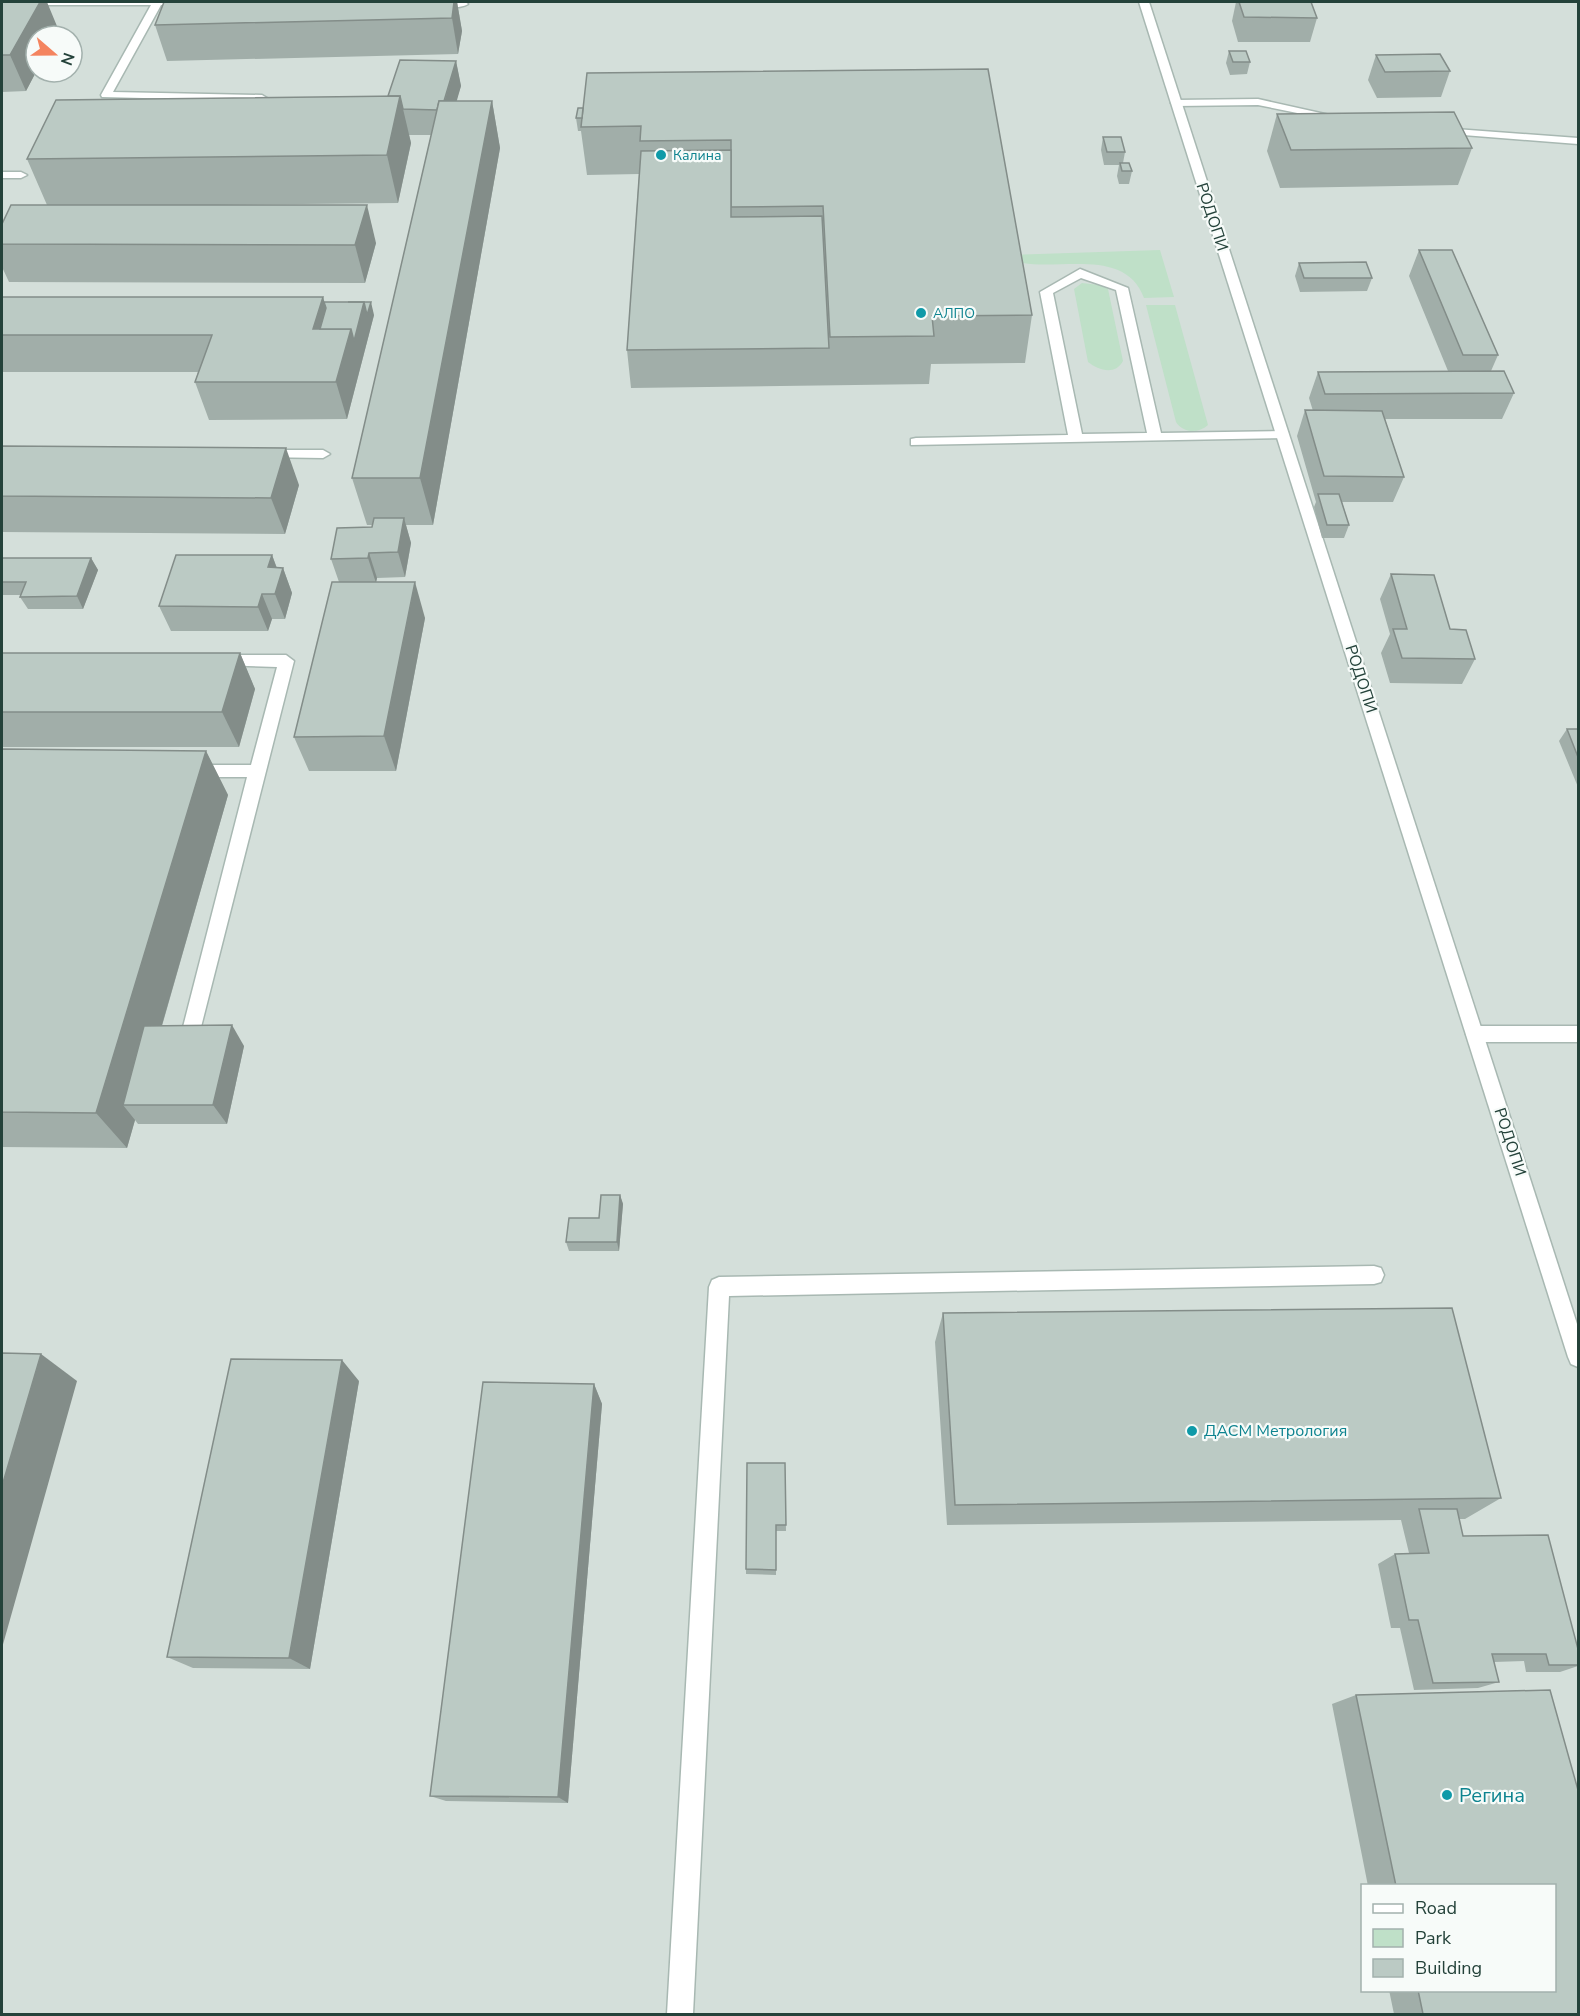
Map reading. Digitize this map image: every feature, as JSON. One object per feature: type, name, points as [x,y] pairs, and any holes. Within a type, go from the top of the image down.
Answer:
[{"type":"street","points":[[13,2],[205,3]]},
{"type":"street","points":[[158,2],[106,95],[271,98]]},
{"type":"street","name":"РОДОПИ","points":[[1143,2],[1578,1357]]},
{"type":"street","points":[[428,4],[463,4]]},
{"type":"street","points":[[1176,103],[1258,102],[1348,121]]},
{"type":"street","points":[[1426,130],[1578,141]]},
{"type":"street","points":[[2,176],[21,175]]},
{"type":"street","points":[[1076,439],[1046,292],[1080,273],[1122,288],[1155,438]]},
{"type":"street","points":[[916,442],[1283,435]]},
{"type":"street","points":[[251,454],[323,454]]},
{"type":"street","points":[[192,1027],[286,661],[203,661]]},
{"type":"street","points":[[176,771],[257,771]]},
{"type":"street","points":[[1475,1034],[1578,1034]]},
{"type":"street","points":[[680,2014],[719,1287],[1374,1275]]},
{"type":"shaded area","points":[[2,2],[1578,2],[1578,2014],[2,2014]]},
{"type":"green space","points":[[1160,250],[1174,297],[1144,298],[1135,282],[1123,272],[1108,267],[1091,264],[1023,263],[1006,255]]},
{"type":"green space","points":[[1082,283],[1099,285],[1108,289],[1123,361],[1116,369],[1101,369],[1088,362],[1074,289]]},
{"type":"green space","points":[[1146,305],[1175,305],[1208,425],[1200,430],[1187,430],[1176,422]]},
{"type":"building","points":[[2,2],[40,2],[28,24],[24,24],[24,30],[10,55],[2,55]]},
{"type":"building","points":[[164,2],[454,2],[452,18],[155,25]]},
{"type":"building","points":[[1239,2],[1311,2],[1317,18],[1244,17]]},
{"type":"building","points":[[1229,51],[1246,51],[1250,62],[1233,62]]},
{"type":"building","points":[[1440,54],[1450,71],[1385,72],[1376,55]]},
{"type":"building","points":[[400,60],[456,61],[444,101],[439,101],[437,110],[403,109],[400,96],[388,96]]},
{"type":"building","points":[[988,69],[1032,315],[932,316],[934,336],[830,337],[823,206],[731,207],[731,140],[640,141],[641,126],[581,127],[587,73]]},
{"type":"building","points":[[400,96],[387,155],[27,159],[56,100]]},
{"type":"building","points":[[439,101],[492,101],[420,478],[352,478]]},
{"type":"building","points":[[578,108],[583,108],[582,118],[576,118]]},
{"type":"building","points":[[1454,112],[1472,148],[1291,150],[1277,114]]},
{"type":"building","points":[[1103,137],[1121,137],[1125,152],[1107,152]]},
{"type":"building","points":[[731,150],[731,217],[822,216],[829,348],[627,350],[641,151]]},
{"type":"building","points":[[1120,163],[1129,163],[1132,171],[1122,171]]},
{"type":"building","points":[[11,205],[367,205],[355,245],[2,244],[2,224]]},
{"type":"building","points":[[1419,250],[1452,250],[1498,355],[1463,355]]},
{"type":"building","points":[[1366,262],[1372,278],[1304,278],[1299,263]]},
{"type":"building","points":[[2,297],[323,297],[313,329],[351,329],[336,382],[195,382],[212,335],[2,335]]},
{"type":"building","points":[[324,302],[364,302],[354,341],[351,329],[320,329],[326,308]]},
{"type":"building","points":[[364,302],[371,302],[367,315]]},
{"type":"building","points":[[1504,371],[1514,393],[1325,394],[1318,372]]},
{"type":"building","points":[[1305,410],[1382,411],[1404,477],[1324,476]]},
{"type":"building","points":[[2,446],[286,448],[271,498],[2,496]]},
{"type":"building","points":[[1318,494],[1339,494],[1349,525],[1327,525]]},
{"type":"building","points":[[374,518],[404,518],[398,552],[369,553],[368,558],[331,559],[337,528],[372,527]]},
{"type":"building","points":[[176,555],[272,555],[268,567],[283,568],[275,594],[262,594],[258,607],[159,606]]},
{"type":"building","points":[[2,558],[91,558],[77,596],[20,597],[26,582],[2,582]]},
{"type":"building","points":[[1391,574],[1434,575],[1450,629],[1466,630],[1475,659],[1402,658],[1393,629],[1407,629]]},
{"type":"building","points":[[332,582],[415,582],[384,736],[294,737]]},
{"type":"building","points":[[2,653],[240,653],[222,712],[2,712]]},
{"type":"building","points":[[1567,729],[1578,729],[1578,757]]},
{"type":"building","points":[[2,749],[206,751],[96,1113],[2,1112]]},
{"type":"building","points":[[232,1025],[213,1105],[123,1105],[144,1026]]},
{"type":"building","points":[[601,1195],[620,1195],[617,1242],[566,1242],[569,1218],[599,1218]]},
{"type":"building","name":"ДАСМ Метрология","points":[[1452,1308],[1501,1498],[955,1505],[943,1313]]},
{"type":"building","points":[[2,1353],[41,1354],[2,1486]]},
{"type":"building","points":[[231,1359],[342,1360],[289,1658],[167,1657]]},
{"type":"building","points":[[483,1382],[594,1384],[558,1797],[430,1796]]},
{"type":"building","points":[[747,1463],[785,1463],[786,1525],[776,1525],[776,1570],[746,1569]]},
{"type":"building","points":[[1419,1509],[1457,1509],[1463,1536],[1548,1535],[1578,1649],[1578,1665],[1549,1665],[1546,1654],[1492,1654],[1499,1682],[1433,1683],[1418,1620],[1409,1620],[1395,1554],[1429,1553]]},
{"type":"building","name":"Регина","points":[[1550,1690],[1578,1790],[1578,2014],[1423,2014],[1418,1992],[1556,1992],[1556,1884],[1396,1884],[1356,1695]]},
{"type":"place","name":"Калина","points":[[661,155]]},
{"type":"place","name":"АЛПО","points":[[921,313]]},
{"type":"place","name":"ДАСМ Метрология","points":[[1192,1431]]},
{"type":"place","name":"Регина","points":[[1447,1795]]}]
